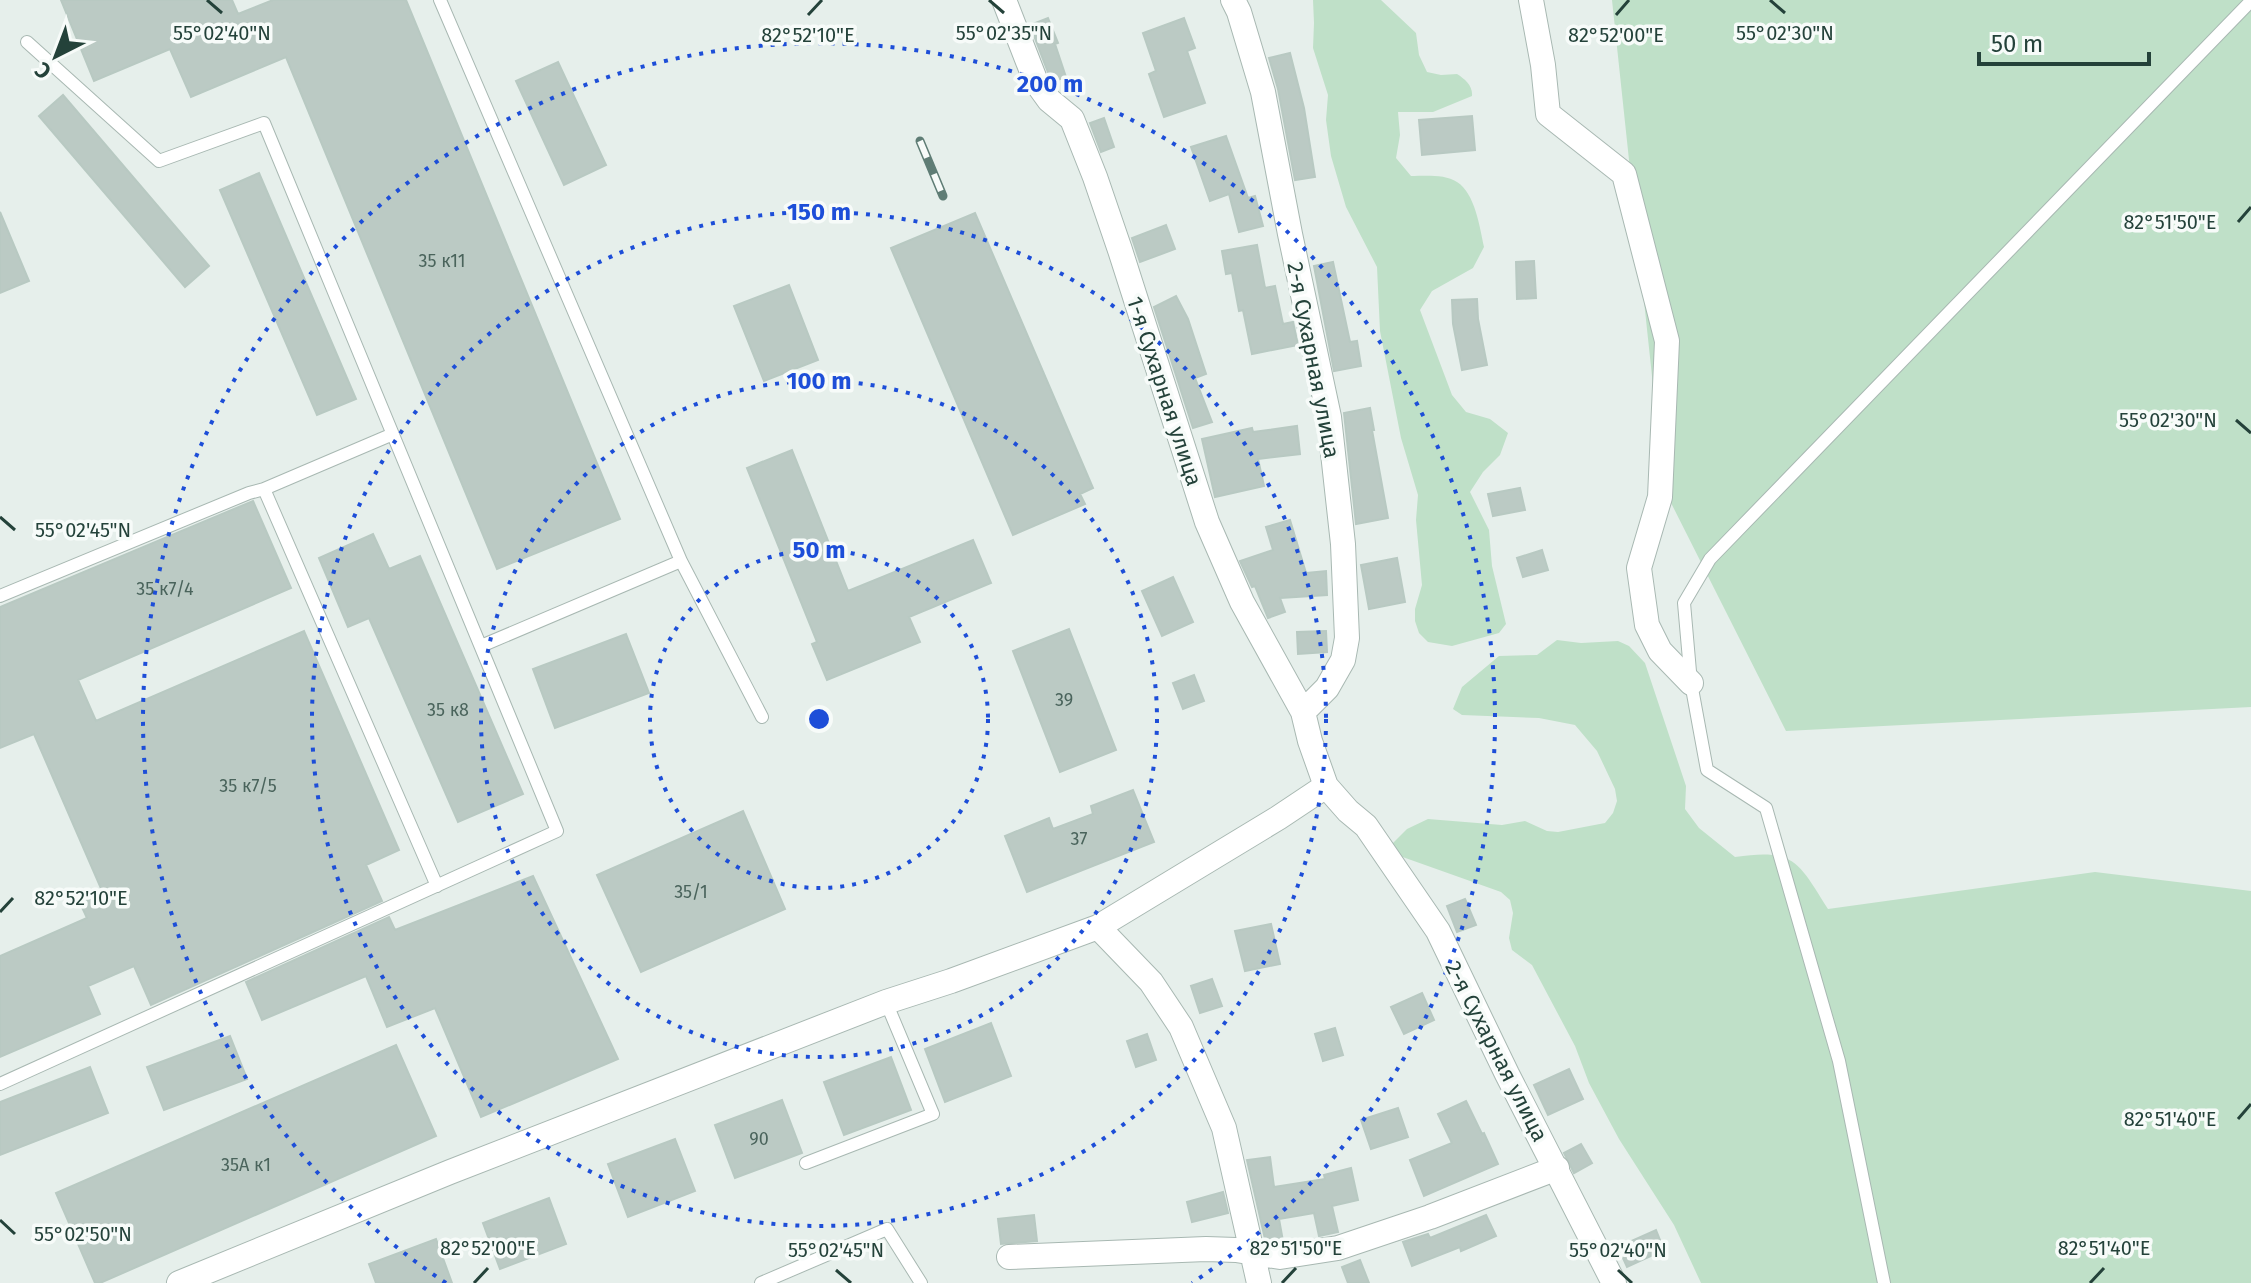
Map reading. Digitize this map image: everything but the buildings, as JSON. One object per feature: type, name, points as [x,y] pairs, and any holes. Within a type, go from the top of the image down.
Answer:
[{"type":"street","name":"1-я Сухарная улица","points":[[1004,0],[1036,82],[1049,100],[1072,119],[1120,250],[1207,522],[1242,602],[1303,712],[1326,786]]},
{"type":"street","name":"2-я Сухарная улица","points":[[1233,0],[1263,92],[1329,417],[1343,544],[1347,638],[1343,660],[1327,688],[1303,712]]},
{"type":"street","points":[[1531,0],[1548,114],[1624,174],[1667,341],[1660,497],[1639,568],[1647,625],[1660,651],[1691,683]]},
{"type":"street","name":"2-я Сухарная улица","points":[[1326,786],[1366,826],[1438,931],[1614,1283]]},
{"type":"street","points":[[179,1283],[450,1172],[886,1002],[1098,927],[1326,786]]},
{"type":"street","points":[[1098,927],[1151,982],[1181,1027],[1224,1128],[1259,1283]]},
{"type":"street","points":[[1009,1257],[1206,1249],[1280,1257],[1338,1248],[1430,1217],[1557,1168]]},
{"type":"lane","points":[[440,0],[681,561],[762,717]]},
{"type":"lane","points":[[1884,1283],[1839,1061],[1766,808],[1707,770],[1691,683],[1684,603],[1710,559],[2251,1]]},
{"type":"lane","points":[[0,1084],[557,831],[264,123],[159,161],[27,42]]},
{"type":"lane","points":[[0,596],[393,434]]},
{"type":"lane","points":[[264,489],[437,886]]},
{"type":"lane","points":[[481,646],[681,561]]},
{"type":"lane","points":[[806,1163],[933,1114],[886,1002]]},
{"type":"lane","points":[[760,1283],[887,1229],[921,1283]]},
{"type":"green space","points":[[1313,0],[1381,0],[1416,33],[1419,55],[1427,72],[1457,74],[1468,83],[1472,92],[1472,96],[1433,112],[1398,112],[1400,135],[1396,158],[1411,176],[1452,179],[1463,187],[1472,202],[1484,247],[1473,268],[1432,291],[1420,310],[1452,395],[1466,412],[1490,419],[1508,433],[1500,455],[1483,472],[1470,492],[1489,530],[1492,566],[1506,624],[1499,633],[1452,646],[1428,642],[1419,633],[1415,621],[1422,585],[1416,520],[1418,495],[1401,438],[1380,331],[1377,267],[1346,207],[1331,156],[1326,120],[1328,95],[1313,48]]},
{"type":"green space","points":[[1612,0],[2251,0],[2251,707],[1786,731],[1664,489]]},
{"type":"green space","points":[[1557,640],[1581,643],[1618,641],[1629,646],[1645,663],[1686,786],[1685,809],[1699,828],[1735,857],[1771,855],[1793,862],[1828,909],[2095,872],[2251,891],[2251,1283],[1701,1283],[1674,1225],[1619,1139],[1589,1083],[1575,1046],[1532,965],[1512,950],[1509,938],[1513,913],[1510,900],[1501,892],[1397,855],[1390,846],[1407,829],[1428,819],[1502,825],[1525,821],[1547,831],[1558,832],[1605,823],[1617,801],[1615,789],[1597,751],[1575,725],[1539,718],[1462,715],[1453,709],[1462,687],[1499,656],[1537,655]]},
{"type":"railway","points":[[920,141],[943,196]]}]
